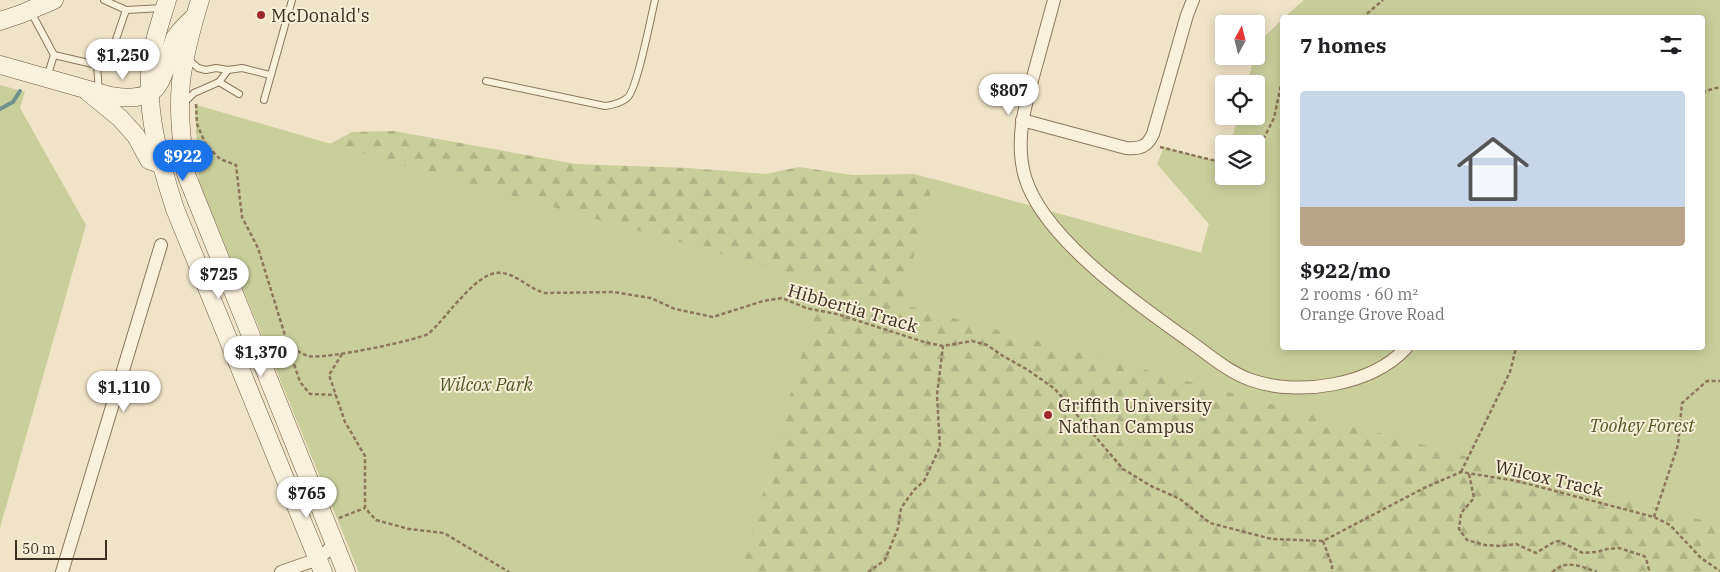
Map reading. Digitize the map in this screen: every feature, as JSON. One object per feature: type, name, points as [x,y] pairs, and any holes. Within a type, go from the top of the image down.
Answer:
[{"type":"main road","points":[[1,23],[54,0]]},
{"type":"main road","points":[[166,4],[151,61],[149,93],[160,164],[175,210],[321,565]]},
{"type":"main road","points":[[197,8],[185,56],[181,83],[182,145],[186,174],[346,572]]},
{"type":"main road","points":[[2,62],[46,78],[92,91],[124,98],[134,98],[149,93],[161,81],[176,36],[197,8]]},
{"type":"main road","points":[[92,91],[136,136],[149,160],[160,164]]},
{"type":"street","points":[[1054,0],[1022,120],[1020,140],[1025,176],[1032,193],[1051,223],[1067,242],[1097,270],[1153,315],[1210,356],[1250,380],[1274,387],[1303,389],[1334,384],[1377,370],[1399,356],[1404,350]]},
{"type":"street","points":[[1022,120],[1126,148],[1138,149],[1148,144],[1153,134],[1187,15],[1194,0]]},
{"type":"street","points":[[62,572],[161,245]]},
{"type":"street","points":[[281,572],[321,565],[335,544]]},
{"type":"lane","points":[[104,0],[126,10],[166,4]]},
{"type":"lane","points":[[264,100],[292,0]]},
{"type":"lane","points":[[486,81],[605,106],[618,104],[629,97],[635,82],[655,0]]},
{"type":"lane","points":[[92,91],[98,65],[113,48],[126,10]]},
{"type":"lane","points":[[30,11],[54,55],[46,78]]},
{"type":"lane","points":[[113,48],[151,61]]},
{"type":"lane","points":[[54,55],[98,65]]},
{"type":"lane","points":[[185,56],[198,68],[206,70],[242,68],[270,75]]},
{"type":"lane","points":[[180,106],[194,93],[219,82],[228,70]]},
{"type":"lane","points":[[219,82],[239,94]]},
{"type":"path","points":[[1366,15],[1384,0]]},
{"type":"path","points":[[1705,91],[1720,87]]},
{"type":"path","points":[[1265,136],[1274,118],[1280,90]]},
{"type":"path","points":[[194,93],[197,124],[206,145],[220,159],[236,164],[242,216],[258,248],[300,382],[310,394],[336,396]]},
{"type":"path","points":[[1148,144],[1215,161]]},
{"type":"path","name":"Hibbertia Track","points":[[288,345],[308,357],[342,354],[400,344],[429,333],[480,279],[496,273],[514,276],[535,291],[545,294],[613,292],[651,298],[675,309],[713,317],[763,300],[782,298],[806,308],[837,314],[924,342],[943,346],[972,341],[986,345],[1056,389],[1123,469],[1151,486],[1180,499],[1210,524],[1272,539],[1323,542]]},
{"type":"path","points":[[868,572],[885,560],[898,528],[901,508],[914,490],[924,482],[940,447],[937,395],[943,346]]},
{"type":"path","points":[[1332,572],[1332,564],[1323,542],[1424,488],[1461,472],[1510,372],[1516,350]]},
{"type":"path","points":[[342,354],[329,375],[345,422],[365,456],[366,508],[376,520],[409,529],[444,533],[509,572]]},
{"type":"path","points":[[1654,517],[1678,445],[1682,403],[1707,381],[1720,381]]},
{"type":"path","name":"Wilcox Track","points":[[1461,472],[1517,481],[1654,517],[1670,525],[1701,558],[1720,571]]},
{"type":"path","points":[[1469,474],[1474,498],[1461,513],[1459,529],[1467,540],[1485,545],[1501,546],[1516,544],[1536,552],[1559,541],[1582,553],[1619,548],[1644,556],[1649,570],[1647,572]]},
{"type":"path","points":[[326,523],[366,508]]},
{"type":"path","points":[[1552,572],[1563,565],[1579,565],[1597,572]]},
{"type":"green space","points":[[1304,0],[1720,0],[1720,572],[359,572],[199,181],[195,107],[330,144],[352,132],[394,131],[576,164],[688,168],[766,174],[799,167],[852,175],[914,174],[1201,253],[1209,224],[1191,203],[1215,174],[1215,185],[1265,185],[1265,135],[1233,135],[1236,125],[1265,125],[1265,75],[1250,75],[1252,65],[1265,65],[1265,36],[1280,22],[1280,350],[1705,350],[1705,15],[1287,15]]},
{"type":"green space","name":"Toohey Forest","points":[[1304,0],[1720,0],[1720,525],[901,304],[934,179],[1201,253],[1209,224],[1157,164],[1164,147],[1215,161],[1215,185],[1265,185],[1265,135],[1233,135],[1236,125],[1265,125],[1265,75],[1250,75],[1252,65],[1265,65],[1265,36],[1280,22],[1280,350],[1705,350],[1705,15],[1287,15]]},
{"type":"green space","points":[[0,85],[25,92],[20,108],[86,225],[0,528]]},
{"type":"green space","name":"Wilcox Park","points":[[197,105],[417,169],[822,282],[741,572],[359,572],[199,181]]},
{"type":"waterway","points":[[0,109],[13,102],[20,91]]},
{"type":"place","name":"McDonald's","points":[[261,15]]},
{"type":"place","name":"Griffith University Nathan Campus","points":[[1048,415]]}]
